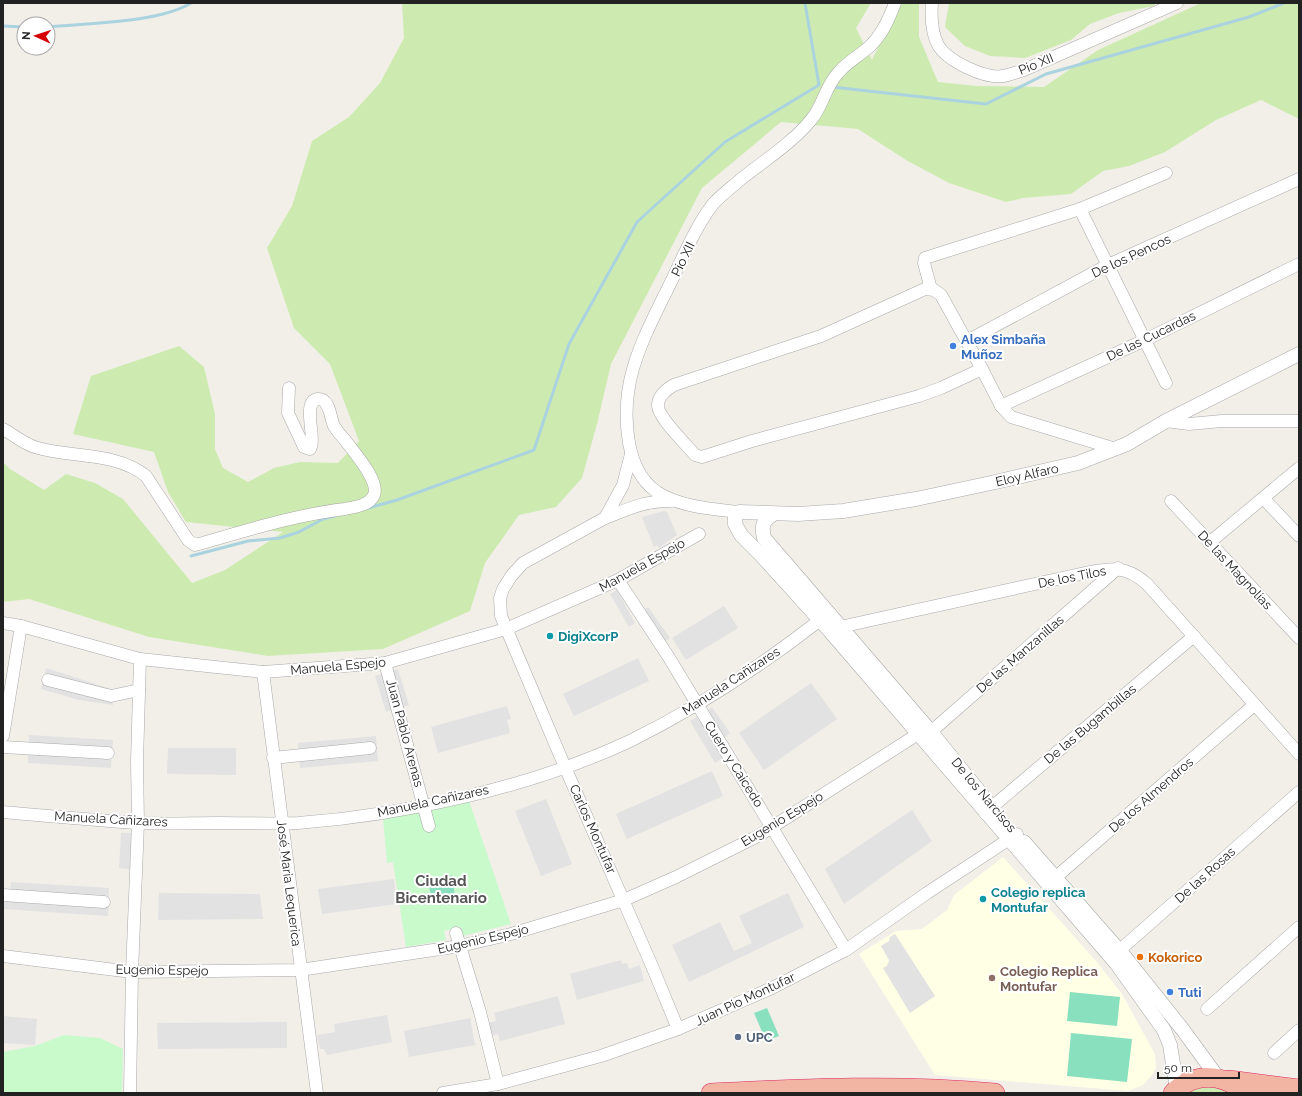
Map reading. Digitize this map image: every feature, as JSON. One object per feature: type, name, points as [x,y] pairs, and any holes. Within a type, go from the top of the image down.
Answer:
[{"type":"highway","points":[[1175,1091],[1192,1080],[1201,1078],[1222,1079],[1299,1089]]},
{"type":"highway","points":[[1222,1079],[1235,1085],[1244,1093]]},
{"type":"highway","points":[[711,1093],[874,1086],[950,1089],[995,1093]]},
{"type":"street","name":"Pío XII","points":[[737,515],[675,501],[657,491],[645,481],[636,468],[631,452],[626,423],[626,398],[632,368],[646,334],[704,217],[714,203],[793,138],[812,119],[831,82],[850,60],[870,46],[887,24],[895,3]]},
{"type":"street","name":"Pío XII","points":[[932,3],[933,32],[939,47],[963,66],[984,75],[1002,76],[1024,70],[1177,3]]},
{"type":"street","points":[[931,289],[924,263],[925,258],[1080,209],[1166,173]]},
{"type":"street","name":"De los Pencos","points":[[967,341],[1108,265],[1298,181]]},
{"type":"street","points":[[1080,209],[1166,383]]},
{"type":"street","name":"De las Cucardas","points":[[1001,406],[1145,340],[1299,264]]},
{"type":"street","points":[[982,369],[948,385],[919,396],[752,441],[702,457],[695,455],[660,414],[658,404],[664,392],[674,384],[821,336],[926,289],[931,289],[941,295],[967,341],[982,369],[1001,406],[1011,417],[1116,449]]},
{"type":"street","name":"Eloy Alfaro","points":[[737,515],[822,514],[916,499],[1091,459],[1116,449],[1166,421],[1299,354]]},
{"type":"street","points":[[3,428],[38,448],[124,462],[138,469],[146,476],[188,540],[195,545],[306,515],[355,507],[368,502],[374,495],[375,487],[371,476],[334,427],[327,405],[318,399],[313,401],[309,411],[313,442],[310,449],[304,448],[288,413],[289,388]]},
{"type":"street","points":[[1166,421],[1189,424],[1222,421],[1299,421]]},
{"type":"street","points":[[605,518],[623,485],[631,452]]},
{"type":"street","points":[[1209,543],[1264,499],[1299,468]]},
{"type":"street","points":[[1264,499],[1299,536]]},
{"type":"street","name":"Carlos Montufar","points":[[675,501],[656,500],[637,505],[605,518],[523,563],[512,575],[503,589],[500,598],[501,616],[506,629],[624,900],[678,1029]]},
{"type":"street","name":"De las Magnolias","points":[[1171,501],[1299,638]]},
{"type":"street","name":"De los Narcisos","points":[[773,514],[764,520],[761,527],[764,538],[840,627],[924,735]]},
{"type":"street","name":"De los Narcisos","points":[[737,515],[735,524],[741,535],[761,555],[924,735],[1183,1030],[1222,1079]]},
{"type":"street","name":"Manuela Espejo","points":[[3,623],[21,626],[140,659],[263,672],[385,663],[506,629],[618,580],[699,534]]},
{"type":"street","name":"De los Tilos","points":[[840,627],[1084,573],[1118,568],[1130,572],[1147,584],[1254,706],[1299,754]]},
{"type":"street","name":"De las Manzanillas","points":[[924,735],[1118,568]]},
{"type":"street","name":"Cuero y Caicedo","points":[[618,580],[668,656],[846,950]]},
{"type":"street","name":"Manuela Cañizares","points":[[3,812],[138,823],[282,824],[356,817],[425,806],[498,787],[565,767],[630,740],[697,704],[762,663],[820,620]]},
{"type":"street","points":[[3,736],[21,626]]},
{"type":"street","name":"De las Bugambillas","points":[[989,810],[1194,636]]},
{"type":"street","points":[[130,1093],[132,972],[138,823],[138,690],[140,659]]},
{"type":"street","name":"Juan Pablo Arenas","points":[[385,663],[425,806],[429,826]]},
{"type":"street","name":"José Maria Lequerica","points":[[263,672],[300,970],[317,1093]]},
{"type":"street","points":[[48,680],[111,696],[138,690]]},
{"type":"street","name":"De los Almendros","points":[[1051,881],[1254,706]]},
{"type":"street","name":"Eugenio Espejo","points":[[3,956],[132,972],[300,970],[460,946],[511,934],[624,900],[676,877],[758,836],[924,735]]},
{"type":"street","points":[[3,747],[108,753]]},
{"type":"street","points":[[274,758],[370,748]]},
{"type":"street","name":"De las Rosas","points":[[1116,954],[1299,792]]},
{"type":"street","name":"Juan Pio Montufar","points":[[443,1093],[498,1084],[601,1056],[678,1029],[772,988],[846,950],[898,913],[1013,837]]},
{"type":"street","points":[[3,895],[104,902]]},
{"type":"street","points":[[1207,1009],[1299,927]]},
{"type":"street","points":[[456,933],[480,1012],[498,1084]]},
{"type":"street","name":"De los Narcisos","points":[[1116,954],[1164,1030],[1170,1045],[1175,1091]]},
{"type":"street","points":[[1274,1052],[1299,1030]]},
{"type":"shaded area","points":[[664,511],[667,512],[677,535],[659,548],[657,545],[654,547],[642,517]]},
{"type":"shaded area","points":[[617,590],[635,623],[629,627],[610,594]]},
{"type":"shaded area","points":[[724,606],[738,628],[686,660],[672,638]]},
{"type":"shaded area","points":[[648,607],[670,638],[663,643],[642,611]]},
{"type":"shaded area","points":[[638,658],[649,681],[574,716],[563,694]]},
{"type":"shaded area","points":[[46,668],[114,690],[113,705],[79,700],[41,689]]},
{"type":"shaded area","points":[[398,669],[409,705],[401,708],[390,671]]},
{"type":"shaded area","points":[[382,674],[393,710],[386,712],[375,676]]},
{"type":"shaded area","points":[[811,683],[837,719],[764,770],[739,733]]},
{"type":"shaded area","points":[[507,706],[511,719],[507,720],[510,733],[438,753],[431,727]]},
{"type":"shaded area","points":[[712,707],[730,733],[724,738],[706,712]]},
{"type":"shaded area","points":[[697,717],[722,758],[715,763],[690,721]]},
{"type":"shaded area","points":[[29,735],[113,740],[111,768],[28,763]]},
{"type":"shaded area","points":[[376,736],[378,761],[300,768],[298,743]]},
{"type":"shaded area","points":[[168,748],[236,748],[236,775],[167,774]]},
{"type":"shaded area","points":[[712,771],[723,796],[627,839],[616,814]]},
{"type":"shaded area","points":[[546,799],[572,864],[541,876],[515,811]]},
{"type":"shaded area","points":[[912,810],[932,841],[844,904],[825,869]]},
{"type":"shaded area","points":[[121,833],[132,833],[130,869],[119,868]]},
{"type":"shaded area","name":"Colegio Replica Montufar","points":[[1003,857],[1096,961],[1122,994],[1155,1054],[1156,1068],[1143,1085],[1128,1091],[935,1075],[859,954],[896,931],[922,929],[947,910],[954,895]]},
{"type":"shaded area","points":[[394,879],[397,904],[322,914],[318,889]]},
{"type":"shaded area","points":[[11,882],[109,888],[108,916],[3,909],[3,891],[10,891]]},
{"type":"shaded area","points":[[159,893],[260,894],[263,919],[158,920]]},
{"type":"shaded area","points":[[788,893],[804,927],[689,982],[672,945],[720,922],[734,951],[752,943],[739,916]]},
{"type":"shaded area","points":[[895,934],[935,996],[910,1013],[883,968],[887,966],[889,960],[881,946],[889,941],[890,937]]},
{"type":"shaded area","points":[[621,960],[622,964],[627,963],[629,969],[640,965],[644,981],[577,1000],[570,974]]},
{"type":"shaded area","points":[[558,996],[565,1024],[500,1041],[498,1034],[491,1036],[488,1023],[496,1021],[494,1013]]},
{"type":"shaded area","points":[[387,1015],[392,1042],[327,1055],[324,1049],[320,1049],[317,1035],[335,1032],[334,1024]]},
{"type":"shaded area","points":[[3,1016],[37,1019],[35,1045],[3,1043]]},
{"type":"shaded area","points":[[470,1018],[475,1045],[409,1057],[404,1031]]},
{"type":"shaded area","points":[[287,1022],[287,1048],[158,1049],[157,1023]]},
{"type":"green space","points":[[402,3],[871,3],[856,28],[872,60],[890,23],[897,3],[919,3],[919,37],[938,82],[977,86],[1044,87],[1098,50],[1201,3],[1299,3],[1299,119],[1261,100],[1216,120],[1165,152],[1129,166],[1103,171],[1071,194],[1023,198],[1006,202],[949,183],[906,160],[858,129],[781,122],[702,188],[611,364],[597,424],[582,478],[556,507],[519,515],[485,563],[470,611],[383,649],[268,656],[149,637],[29,599],[3,602],[3,462],[10,469],[44,490],[66,474],[95,483],[123,499],[192,583],[225,570],[283,532],[186,522],[168,492],[154,452],[73,434],[91,376],[179,346],[204,367],[215,414],[215,449],[223,468],[248,482],[274,468],[300,462],[338,463],[359,441],[330,364],[294,328],[267,248],[292,206],[312,141],[349,117],[380,83],[404,38]]},
{"type":"green space","points":[[949,3],[1155,3],[1154,6],[1119,13],[1090,24],[1071,40],[1025,58],[990,56],[965,46],[945,27]]},
{"type":"green space","points":[[469,801],[511,924],[462,936],[460,927],[444,931],[446,940],[406,947],[393,862],[387,863],[383,819]]},
{"type":"green space","points":[[452,875],[455,897],[432,901],[428,880]]},
{"type":"green space","points":[[1070,992],[1120,997],[1117,1026],[1067,1021]]},
{"type":"green space","points":[[767,1008],[779,1036],[766,1041],[754,1013]]},
{"type":"green space","points":[[1071,1033],[1132,1039],[1127,1082],[1067,1076]]},
{"type":"green space","points":[[64,1035],[100,1038],[123,1049],[122,1093],[3,1093],[3,1052],[35,1046]]},
{"type":"green space","points":[[1210,1081],[1240,1093],[1181,1093]]},
{"type":"waterway","points":[[56,26],[122,21],[160,15],[177,10],[191,3]]},
{"type":"waterway","points":[[368,508],[397,500],[534,450],[569,344],[637,222],[725,142],[819,85],[805,3]]},
{"type":"waterway","points":[[832,87],[986,104],[1046,74],[1249,17],[1284,3]]},
{"type":"waterway","points":[[3,26],[16,27]]},
{"type":"waterway","points":[[191,556],[248,541],[280,538],[299,532],[323,519],[335,516]]},
{"type":"place","name":"Alex Simbaña Muñoz","points":[[953,346]]},
{"type":"place","name":"DigiXcorP","points":[[550,636]]},
{"type":"place","name":"Colegio replica Montufar","points":[[983,899]]},
{"type":"place","name":"Kokorico","points":[[1140,957]]},
{"type":"place","name":"Colegio Replica Montufar","points":[[992,978]]},
{"type":"place","name":"Tuti","points":[[1170,992]]},
{"type":"place","name":"UPC","points":[[738,1037]]},
{"type":"district","name":"Ciudad Bicentenario","points":[[441,890]]}]
